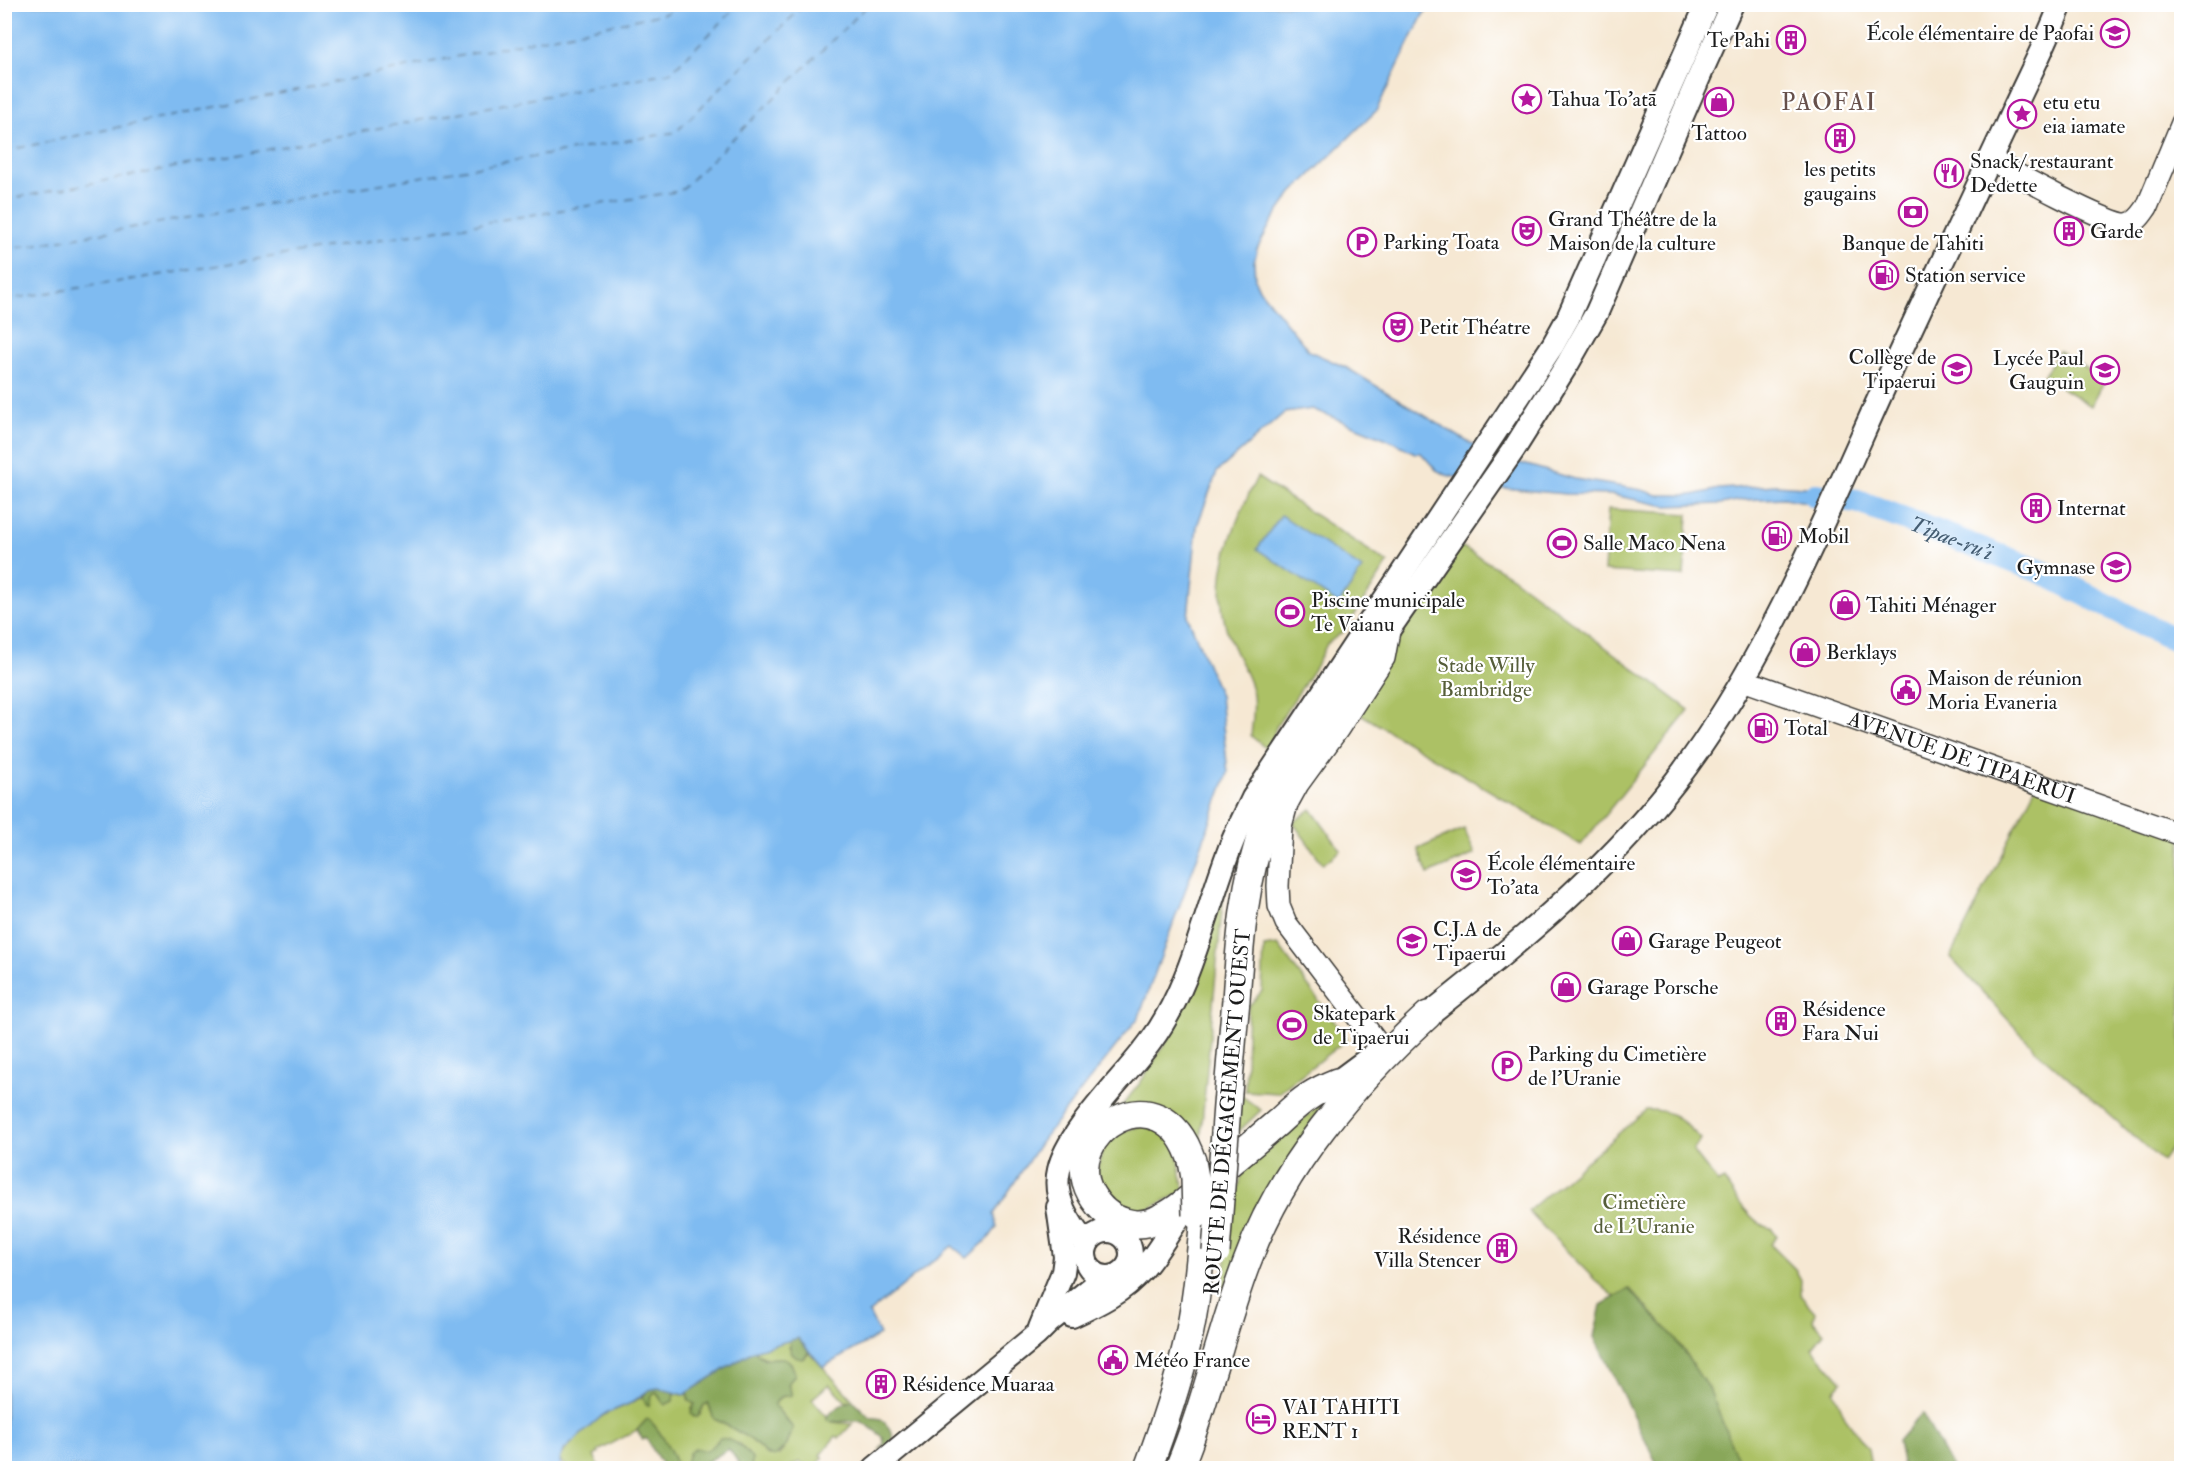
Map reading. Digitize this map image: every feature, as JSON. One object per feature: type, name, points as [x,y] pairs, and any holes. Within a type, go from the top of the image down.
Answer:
[{"type":"highway","name":"ROUTE DE DÉGAGEMENT OUEST","points":[[1173,1468],[1203,1350],[1216,1252],[1218,1134],[1245,900],[1266,823],[1283,786],[1286,763]]},
{"type":"highway","points":[[1179,1468],[1193,1434],[1234,1295],[1248,1258],[1288,1178],[1335,1110],[1428,1015]]},
{"type":"highway","points":[[1087,1160],[1089,1190],[1103,1211],[1122,1222],[1136,1225],[1149,1223],[1180,1206],[1309,1096],[1336,1082]]},
{"type":"highway","points":[[1106,1246],[1094,1221],[1082,1204],[1077,1189],[1079,1178],[1096,1137],[1109,1124],[1124,1116],[1138,1114],[1151,1116],[1170,1125],[1183,1138],[1196,1178],[1194,1214]]},
{"type":"highway","name":"ROUTE DE DÉGAGEMENT OUEST","points":[[1148,1468],[1180,1373],[1193,1313],[1198,1273],[1194,1214],[1218,1134]]},
{"type":"main road","points":[[1286,763],[1568,318],[1707,4]]},
{"type":"main road","points":[[1043,1328],[1064,1272],[1065,1257],[1058,1217],[1058,1171],[1068,1146],[1153,1038],[1169,1009],[1186,974],[1232,844],[1253,798],[1286,763],[1389,631],[1514,448],[1568,363],[1597,312],[1732,4]]},
{"type":"main road","points":[[1015,1352],[1057,1324],[1113,1295],[1130,1282],[1273,1133],[1336,1082],[1428,1015],[1531,929],[1611,856],[1675,782],[1743,680],[1817,532],[2061,4]]},
{"type":"main road","points":[[1990,159],[2033,184],[2121,224],[2129,224],[2139,219],[2147,207],[2181,123]]},
{"type":"main road","points":[[1382,1049],[1286,923],[1279,906],[1278,886],[1281,826],[1287,804],[1298,784],[1348,714],[1384,658],[1389,631]]},
{"type":"main road","name":"AVENUE DE TIPAERUI","points":[[1743,680],[2181,835]]},
{"type":"main road","points":[[1058,1191],[1069,1220],[1106,1246],[1129,1264],[1115,1276],[1105,1277],[1092,1271],[1106,1246]]},
{"type":"main road","points":[[1043,1328],[1106,1246],[1194,1214]]},
{"type":"main road","points":[[877,1467],[1105,1277]]},
{"type":"green space","points":[[2059,351],[2105,380],[2091,406],[2043,376]]},
{"type":"green space","name":"Piscine municipale Te Vaianu","points":[[1257,477],[1388,563],[1345,630],[1327,644],[1316,666],[1276,727],[1269,751],[1251,736],[1253,695],[1247,675],[1227,631],[1222,611],[1221,591],[1232,533]]},
{"type":"green space","points":[[1608,509],[1688,514],[1684,576],[1604,571]]},
{"type":"green space","name":"Stade Willy Bambridge","points":[[1461,546],[1512,577],[1689,710],[1581,845],[1360,714],[1365,694],[1440,570]]},
{"type":"green space","points":[[2036,786],[2181,837],[2181,1135],[2162,1161],[2036,1050],[1950,957]]},
{"type":"green space","points":[[1311,809],[1341,850],[1323,864],[1293,823]]},
{"type":"green space","points":[[1464,829],[1475,854],[1428,874],[1418,849]]},
{"type":"green space","points":[[1224,888],[1200,1144],[1112,1118],[1140,1083],[1175,1028]]},
{"type":"green space","name":"Skatepark de Tipaerui","points":[[1278,945],[1347,1039],[1278,1093],[1245,1091],[1248,1007],[1262,991],[1264,947]]},
{"type":"green space","points":[[1239,1094],[1261,1110],[1234,1136]]},
{"type":"green space","points":[[1327,1098],[1309,1126],[1219,1329],[1228,1240],[1242,1172]]},
{"type":"green space","name":"Cimetière de L'Uranie","points":[[1646,1110],[1656,1110],[1677,1117],[1701,1139],[1693,1151],[1718,1183],[1724,1180],[1751,1216],[1757,1222],[1771,1228],[1777,1237],[1770,1244],[1795,1269],[1801,1280],[1800,1295],[1815,1312],[1813,1320],[1824,1333],[1812,1348],[1842,1382],[1834,1391],[1845,1417],[1868,1449],[1871,1465],[1863,1468],[1741,1468],[1698,1376],[1673,1336],[1630,1289],[1615,1297],[1595,1280],[1528,1211]]},
{"type":"green space","points":[[1144,1125],[1175,1138],[1184,1191],[1141,1213],[1117,1204],[1107,1196],[1100,1186],[1097,1170],[1103,1148],[1122,1131]]},
{"type":"green space","points":[[1629,1289],[1673,1336],[1710,1391],[1741,1468],[1659,1468],[1594,1337],[1601,1305]]},
{"type":"green space","points":[[798,1338],[809,1352],[802,1359],[795,1357],[790,1350],[790,1340]]},
{"type":"green space","points":[[790,1340],[789,1347],[804,1358],[809,1352],[853,1400],[846,1402],[829,1384],[812,1399],[832,1422],[852,1424],[839,1438],[836,1436],[820,1455],[823,1458],[816,1466],[819,1468],[799,1462],[787,1468],[751,1468],[752,1464],[747,1452],[739,1444],[707,1451],[692,1449],[684,1468],[674,1468],[675,1462],[670,1449],[658,1430],[647,1419],[637,1430],[598,1451],[599,1453],[594,1456],[600,1467],[568,1468],[560,1460],[573,1442],[599,1418],[643,1396],[649,1405],[651,1397],[656,1392],[663,1403],[674,1395],[674,1392],[682,1395],[687,1393],[689,1401],[695,1404],[691,1410],[700,1415],[704,1405],[708,1403],[714,1419],[732,1427],[751,1440],[768,1456],[779,1455],[787,1445],[793,1428],[774,1405],[780,1397],[792,1395],[788,1384],[795,1374],[791,1363],[766,1358],[753,1351]]},
{"type":"green space","points":[[753,1351],[765,1359],[784,1358],[788,1360],[795,1374],[788,1384],[792,1395],[780,1397],[774,1405],[793,1428],[787,1445],[774,1457],[742,1434],[714,1419],[708,1403],[704,1405],[698,1417],[694,1417],[691,1413],[695,1404],[689,1401],[687,1393]]},
{"type":"green space","points":[[658,1388],[674,1392],[673,1401],[665,1405],[656,1392],[651,1397],[649,1405],[646,1405],[643,1396],[649,1390]]},
{"type":"green space","points":[[853,1401],[870,1417],[881,1419],[892,1432],[893,1440],[879,1451],[884,1444],[883,1437],[863,1423],[827,1420],[827,1416],[836,1408]]},
{"type":"green space","points":[[1922,1413],[1952,1468],[1903,1468],[1898,1441]]},
{"type":"green space","points":[[647,1419],[658,1430],[670,1449],[675,1462],[674,1468],[664,1468],[646,1438],[643,1440],[637,1430]]},
{"type":"green space","points":[[720,1438],[730,1440],[742,1447],[752,1459],[751,1468],[742,1468],[729,1449],[696,1468],[684,1468],[690,1451],[695,1448],[707,1451]]},
{"type":"water","points":[[5,5],[1431,5],[1423,15],[1376,111],[1292,193],[1272,221],[1257,249],[1254,262],[1255,280],[1259,289],[1309,351],[1347,368],[1468,442],[1520,463],[1575,479],[1642,490],[1658,495],[1693,495],[1719,489],[1776,485],[1818,488],[1811,503],[1784,498],[1666,506],[1613,495],[1565,494],[1503,488],[1446,475],[1436,470],[1421,453],[1415,453],[1387,439],[1312,409],[1284,413],[1217,472],[1197,526],[1188,617],[1220,696],[1228,773],[1139,1017],[1040,1143],[994,1214],[997,1227],[989,1238],[967,1258],[952,1246],[869,1313],[880,1335],[823,1367],[798,1338],[753,1351],[684,1395],[658,1388],[649,1390],[631,1403],[603,1415],[563,1451],[560,1460],[561,1468],[5,1468]]},
{"type":"water","points":[[1281,515],[1362,569],[1339,604],[1257,549]]},
{"type":"waterway","name":"Tipae-ru’i","points":[[1815,495],[1857,501],[2042,572],[2165,635],[2182,641]]},
{"type":"ferry route","points":[[4,151],[667,13],[676,4]]},
{"type":"ferry route","points":[[4,200],[671,72],[740,4]]},
{"type":"ferry route","points":[[4,250],[676,132],[805,4]]},
{"type":"ferry route","points":[[4,300],[680,191],[869,4]]},
{"type":"place","name":"École élémentaire de Paofai","points":[[2115,33]]},
{"type":"place","name":"Te Pahi","points":[[1791,40]]},
{"type":"place","name":"Tahua To'atā","points":[[1527,99]]},
{"type":"place","name":"Tattoo","points":[[1719,102]]},
{"type":"place","name":"etu etu eia iamate","points":[[2022,114]]},
{"type":"place","name":"les petits gaugains","points":[[1840,138]]},
{"type":"place","name":"Snack/ restaurant Dedette","points":[[1949,173]]},
{"type":"place","name":"Banque de Tahiti","points":[[1913,212]]},
{"type":"place","name":"Grand Théâtre de la Maison de la culture","points":[[1527,231]]},
{"type":"place","name":"Garde","points":[[2069,231]]},
{"type":"place","name":"Parking Toata","points":[[1362,242]]},
{"type":"place","name":"Station service","points":[[1884,275]]},
{"type":"place","name":"Petit Théatre","points":[[1398,327]]},
{"type":"place","name":"Collège de Tipaerui","points":[[1957,369]]},
{"type":"place","name":"Lycée Paul Gauguin","points":[[2105,370]]},
{"type":"place","name":"Internat","points":[[2036,508]]},
{"type":"place","name":"Mobil","points":[[1777,536]]},
{"type":"place","name":"Salle Maco Nena","points":[[1562,543]]},
{"type":"place","name":"Gymnase","points":[[2116,567]]},
{"type":"place","name":"Tahiti Ménager","points":[[1845,605]]},
{"type":"place","name":"Piscine municipale Te Vaianu","points":[[1290,612]]},
{"type":"place","name":"Berklays","points":[[1805,652]]},
{"type":"place","name":"Maison de réunion Moria Evaneria","points":[[1906,690]]},
{"type":"place","name":"Total","points":[[1763,728]]},
{"type":"place","name":"École élémentaire To'ata","points":[[1466,875]]},
{"type":"place","name":"C.J.A de Tipaerui","points":[[1412,941]]},
{"type":"place","name":"Garage Peugeot","points":[[1627,941]]},
{"type":"place","name":"Garage Porsche","points":[[1566,987]]},
{"type":"place","name":"Résidence Fara Nui","points":[[1781,1021]]},
{"type":"place","name":"Skatepark de Tipaerui","points":[[1292,1025]]},
{"type":"place","name":"Parking du Cimetière de l'Uranie","points":[[1507,1066]]},
{"type":"place","name":"Résidence Villa Stencer","points":[[1502,1248]]},
{"type":"place","name":"Météo France","points":[[1113,1360]]},
{"type":"place","name":"Résidence Muaraa","points":[[881,1384]]},
{"type":"place","name":"VAI TAHITI RENT 1","points":[[1261,1419]]},
{"type":"district","name":"PAOFAI","points":[[1829,102]]}]
